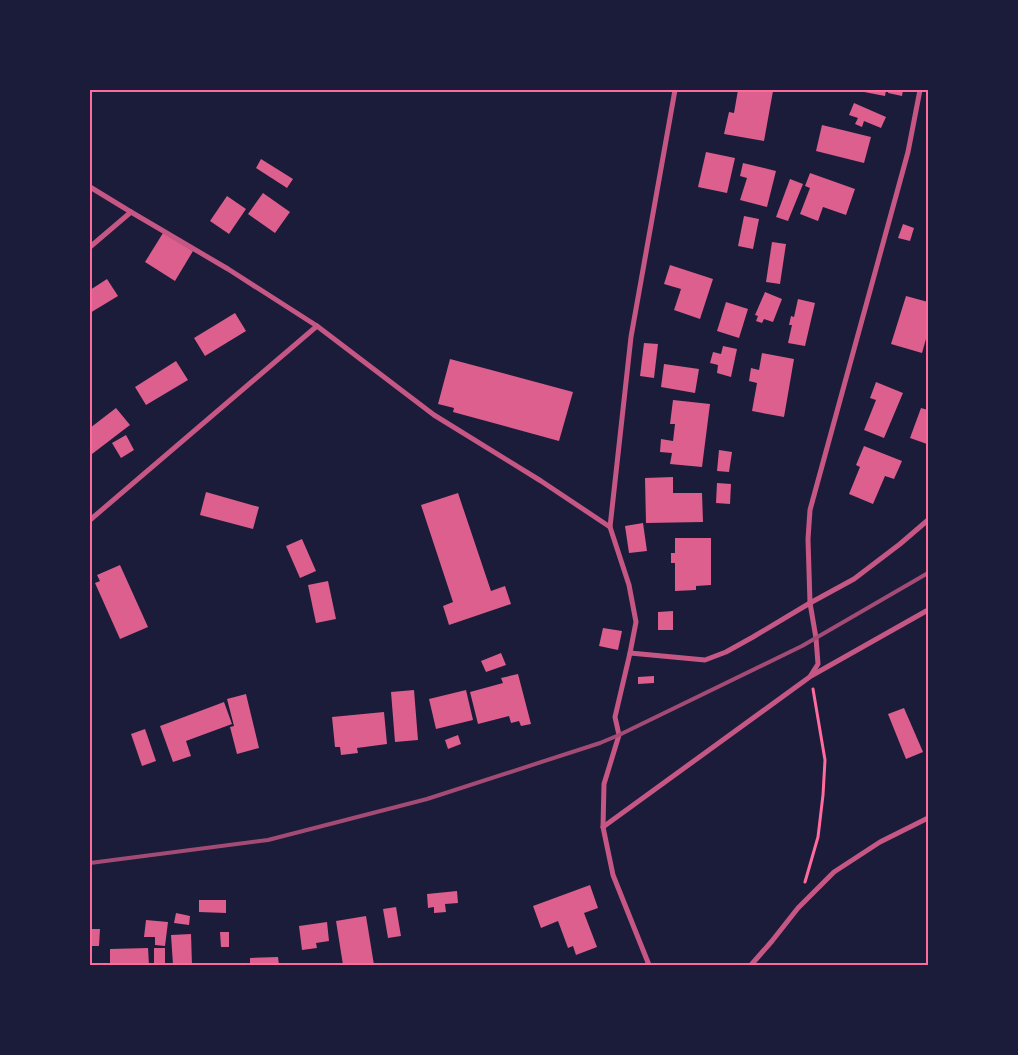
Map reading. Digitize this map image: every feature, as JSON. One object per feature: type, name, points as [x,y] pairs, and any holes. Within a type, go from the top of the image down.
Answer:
[{"type":"street","points":[[649,965],[613,875],[603,827],[604,784],[619,735],[615,717],[636,622],[629,585],[610,526],[632,337],[675,90]]},
{"type":"street","points":[[811,676],[818,664],[810,603],[808,539],[810,510],[908,152],[920,90]]},
{"type":"street","points":[[90,187],[228,269],[317,326],[434,415],[610,526]]},
{"type":"street","points":[[90,247],[131,212]]},
{"type":"street","points":[[90,520],[317,326]]},
{"type":"street","points":[[630,653],[705,660],[726,652],[854,579],[928,520]]},
{"type":"street","points":[[603,827],[811,676],[928,610]]},
{"type":"street","points":[[751,965],[798,908],[834,872],[880,842],[928,818]]},
{"type":"path","points":[[798,908],[818,837],[826,760],[811,676]]},
{"type":"building","points":[[738,90],[773,91],[764,141],[724,134],[729,112],[734,113]]},
{"type":"building","points":[[859,90],[886,90],[885,96]]},
{"type":"building","points":[[889,90],[903,90],[902,96],[888,93]]},
{"type":"building","points":[[854,103],[886,117],[881,128],[864,121],[862,127],[855,124],[858,118],[849,115]]},
{"type":"building","points":[[822,125],[871,137],[864,163],[816,151]]},
{"type":"building","points":[[706,152],[735,158],[727,193],[698,187]]},
{"type":"building","points":[[261,159],[293,179],[287,188],[256,168]]},
{"type":"building","points":[[743,163],[776,171],[767,207],[740,200],[747,178],[740,176]]},
{"type":"building","points":[[810,173],[855,189],[846,215],[823,207],[818,221],[800,214],[810,188],[805,186]]},
{"type":"building","points":[[790,179],[803,184],[788,221],[776,217]]},
{"type":"building","points":[[263,193],[290,212],[275,233],[248,214]]},
{"type":"building","points":[[227,196],[246,209],[229,234],[210,221]]},
{"type":"building","points":[[744,216],[759,219],[753,249],[738,246]]},
{"type":"building","points":[[903,224],[914,228],[910,241],[898,238]]},
{"type":"building","points":[[163,233],[193,251],[175,281],[145,262]]},
{"type":"building","points":[[772,242],[786,244],[780,284],[766,282]]},
{"type":"building","points":[[670,265],[713,279],[700,319],[674,310],[681,289],[664,284]]},
{"type":"building","points":[[107,279],[118,296],[90,313],[90,290]]},
{"type":"building","points":[[765,292],[782,299],[773,322],[764,319],[762,323],[756,321],[758,316],[755,315]]},
{"type":"building","points":[[906,296],[928,302],[928,332],[922,353],[891,344]]},
{"type":"building","points":[[798,299],[815,303],[805,346],[788,343],[792,325],[789,325],[791,316],[794,317]]},
{"type":"building","points":[[726,302],[748,309],[739,338],[717,331]]},
{"type":"building","points":[[235,313],[246,331],[205,356],[194,338]]},
{"type":"building","points":[[644,343],[658,344],[654,378],[640,376]]},
{"type":"building","points":[[723,346],[737,349],[731,377],[717,373],[718,365],[710,363],[713,352],[721,354]]},
{"type":"building","points":[[762,353],[794,359],[784,417],[752,411],[757,383],[749,381],[751,368],[759,370]]},
{"type":"building","points":[[450,359],[573,392],[559,441],[453,412],[454,408],[438,404]]},
{"type":"building","points":[[176,361],[188,380],[146,405],[135,387]]},
{"type":"building","points":[[664,364],[699,369],[695,393],[661,387]]},
{"type":"building","points":[[876,382],[903,393],[884,438],[864,430],[876,400],[870,398]]},
{"type":"building","points":[[673,400],[710,404],[702,467],[670,464],[672,453],[660,452],[661,439],[673,441],[675,424],[670,424]]},
{"type":"building","points":[[116,408],[130,425],[92,454],[90,452],[90,428]]},
{"type":"building","points":[[921,408],[928,410],[927,444],[910,438]]},
{"type":"building","points":[[126,435],[134,450],[121,458],[112,443]]},
{"type":"building","points":[[864,446],[902,461],[894,479],[885,476],[873,504],[849,494],[860,467],[856,465]]},
{"type":"building","points":[[719,450],[732,452],[729,472],[717,471]]},
{"type":"building","points":[[673,477],[673,493],[702,493],[703,522],[646,523],[645,478]]},
{"type":"building","points":[[717,483],[731,484],[730,504],[716,503]]},
{"type":"building","points":[[206,492],[259,507],[253,529],[200,515]]},
{"type":"building","points":[[458,493],[491,591],[505,586],[511,604],[449,625],[443,606],[453,602],[421,505]]},
{"type":"building","points":[[643,523],[647,551],[629,553],[625,526]]},
{"type":"building","points":[[675,538],[711,538],[711,585],[696,586],[696,590],[675,591],[675,563],[671,563],[671,553],[675,553]]},
{"type":"building","points":[[302,539],[316,571],[300,578],[286,546]]},
{"type":"building","points":[[120,565],[148,627],[120,639],[95,583],[100,581],[97,575]]},
{"type":"building","points":[[328,581],[336,619],[316,623],[308,585]]},
{"type":"building","points":[[673,611],[673,630],[658,630],[658,612]]},
{"type":"building","points":[[603,628],[622,631],[618,650],[599,646]]},
{"type":"building","points":[[501,653],[506,665],[486,672],[481,661]]},
{"type":"building","points":[[518,674],[531,724],[521,726],[519,721],[511,723],[509,716],[478,724],[470,692],[503,683],[501,678]]},
{"type":"building","points":[[654,676],[654,683],[638,684],[638,677]]},
{"type":"building","points":[[414,690],[418,740],[395,742],[391,692]]},
{"type":"building","points":[[466,690],[473,720],[436,729],[429,699]]},
{"type":"building","points":[[246,694],[259,748],[237,754],[230,727],[234,726],[227,699]]},
{"type":"building","points":[[224,702],[232,724],[186,741],[191,756],[173,762],[160,726]]},
{"type":"building","points":[[904,708],[923,752],[906,759],[888,714]]},
{"type":"building","points":[[384,712],[387,744],[357,748],[358,753],[341,755],[340,747],[335,747],[332,717]]},
{"type":"building","points":[[145,729],[156,761],[142,766],[131,734]]},
{"type":"building","points":[[458,735],[461,744],[448,749],[445,740]]},
{"type":"building","points":[[590,885],[598,908],[584,913],[597,947],[576,955],[573,946],[568,948],[558,921],[541,928],[533,906]]},
{"type":"building","points":[[457,891],[458,903],[445,904],[446,912],[434,913],[434,907],[428,908],[427,894]]},
{"type":"building","points":[[199,900],[226,900],[226,913],[199,912]]},
{"type":"building","points":[[396,907],[401,936],[388,938],[383,909]]},
{"type":"building","points":[[176,913],[190,916],[189,925],[174,923]]},
{"type":"building","points":[[366,916],[374,965],[343,965],[336,921]]},
{"type":"building","points":[[146,920],[168,922],[165,946],[155,945],[155,937],[144,937]]},
{"type":"building","points":[[327,922],[329,941],[316,943],[317,948],[302,950],[299,926]]},
{"type":"building","points":[[90,929],[100,929],[99,946],[90,946]]},
{"type":"building","points":[[220,932],[229,932],[229,947],[221,947]]},
{"type":"building","points":[[191,934],[192,965],[173,965],[171,935]]},
{"type":"building","points":[[148,948],[149,965],[110,965],[110,949]]},
{"type":"building","points":[[154,948],[165,948],[165,965],[154,965]]},
{"type":"building","points":[[278,957],[279,965],[250,965],[250,958]]},
{"type":"railway","points":[[90,863],[268,840],[427,799],[600,743],[802,646],[928,573]]}]
